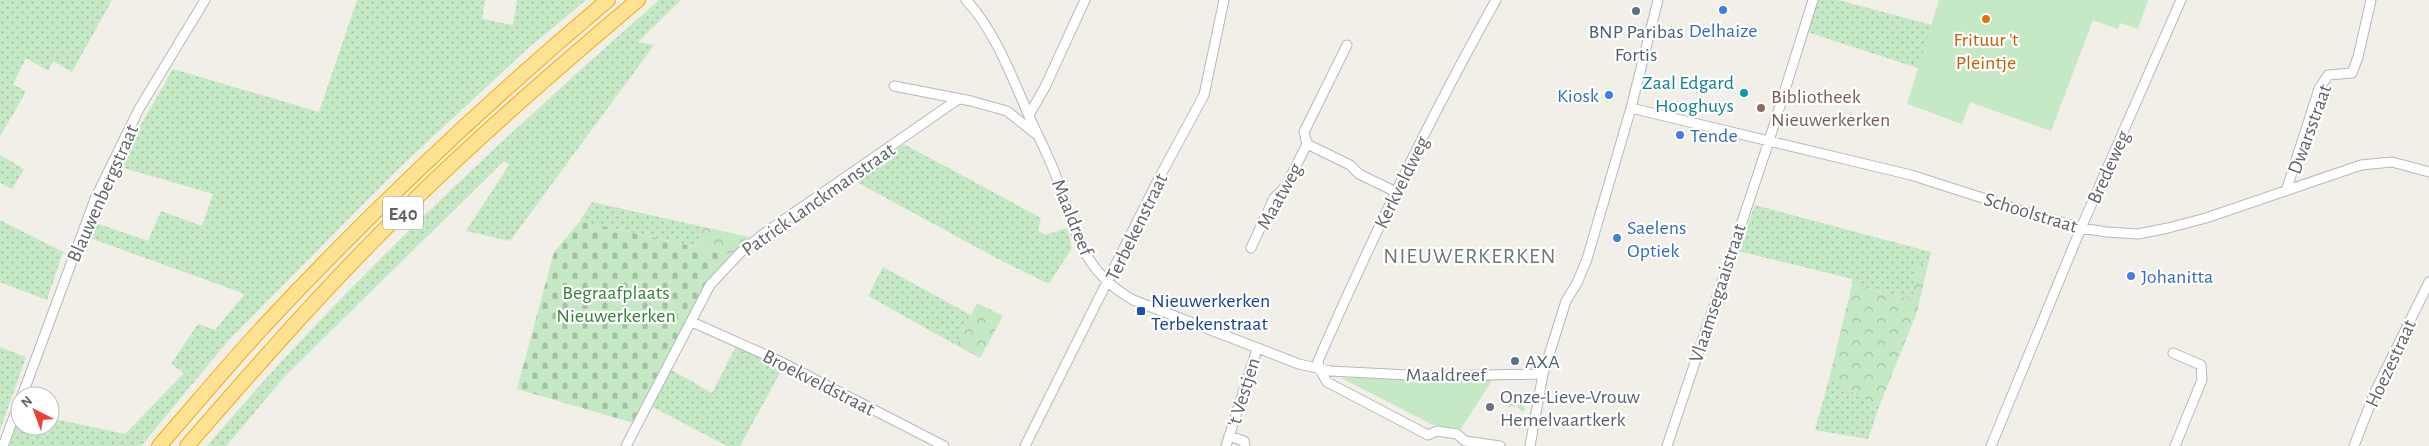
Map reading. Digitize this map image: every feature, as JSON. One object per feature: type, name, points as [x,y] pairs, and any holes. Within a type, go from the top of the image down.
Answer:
[{"type":"highway","name":"E40","points":[[159,446],[263,327],[361,226],[451,138],[608,0]]},
{"type":"highway","name":"E40","points":[[187,446],[277,342],[374,240],[460,158],[582,47],[638,0]]},
{"type":"street","name":"Blauwenbergstraat","points":[[26,386],[95,199],[139,109],[205,0]]},
{"type":"street","points":[[966,0],[975,9],[992,38],[1038,136]]},
{"type":"street","points":[[1028,115],[1045,88],[1085,0]]},
{"type":"street","name":"Terbekenstraat","points":[[1025,446],[1108,284],[1158,180],[1204,95],[1224,0]]},
{"type":"street","name":"Kerkveldweg","points":[[1319,368],[1318,361],[1353,279],[1456,70],[1496,0]]},
{"type":"street","points":[[1530,446],[1543,374],[1566,301],[1577,283],[1586,259],[1631,108],[1658,0]]},
{"type":"street","name":"Vlaamsegaaistraat","points":[[1667,446],[1769,141],[1813,0]]},
{"type":"street","name":"Bredeweg","points":[[1991,446],[2081,228],[2181,0]]},
{"type":"street","name":"Dwarsstraat","points":[[2286,191],[2319,89],[2328,75],[2352,73],[2358,57],[2371,0]]},
{"type":"street","name":"Maatweg","points":[[1251,248],[1274,198],[1286,186],[1306,144],[1304,132],[1348,45]]},
{"type":"street","name":"Maaldreef","points":[[894,86],[1007,111],[1038,136],[1054,171],[1082,249],[1108,284],[1132,300],[1256,349],[1299,364],[1319,368],[1428,376],[1543,374]]},
{"type":"street","name":"Patrick Lanckmanstraat","points":[[626,446],[710,285],[740,252],[957,100]]},
{"type":"street","name":"Schoolstraat","points":[[1631,108],[1911,175],[2081,228],[2107,232],[2138,234],[2206,218],[2361,165],[2392,162],[2429,172]]},
{"type":"street","name":"Maatweg","points":[[1306,144],[1350,165],[1360,174],[1396,192]]},
{"type":"street","name":"Hoezestraat","points":[[2354,446],[2375,392],[2429,282]]},
{"type":"street","name":"Broekveldstraat","points":[[692,322],[777,360],[944,446]]},
{"type":"street","name":"'t Vestjen","points":[[1226,446],[1256,349]]},
{"type":"street","points":[[2174,353],[2201,365],[2202,380],[2175,446]]},
{"type":"street","points":[[1319,368],[1327,382],[1428,435],[1437,431],[1457,434],[1465,441],[1500,446]]},
{"type":"street","points":[[3,446],[10,427]]},
{"type":"street","name":"'t Vestjen","points":[[1229,436],[1244,441],[1245,446]]},
{"type":"green space","points":[[0,0],[112,0],[72,72],[53,61],[48,71],[26,58],[13,84],[26,92],[0,136]]},
{"type":"green space","points":[[357,0],[485,0],[482,19],[513,25],[517,0],[586,0],[525,51],[397,170],[228,341],[141,446],[8,446],[11,436],[60,436],[60,420],[125,434],[184,373],[171,364],[198,324],[215,330],[245,294],[87,237],[93,222],[148,241],[161,211],[202,226],[213,194],[117,166],[173,69],[319,112]]},
{"type":"green space","points":[[659,0],[681,0],[638,42],[654,45],[510,241],[466,231],[509,165],[504,161],[286,375],[226,446],[207,446],[259,386],[368,271],[482,160]]},
{"type":"green space","points":[[1818,0],[1838,0],[1932,25],[1918,68],[1807,32]]},
{"type":"green space","points":[[1939,0],[2148,0],[2138,29],[2120,23],[2118,29],[2093,20],[2051,131],[1970,102],[1962,124],[1907,104]]},
{"type":"green space","points":[[904,144],[1041,218],[1038,230],[1045,235],[1067,228],[1072,248],[1049,284],[998,259],[853,180]]},
{"type":"green space","points":[[0,155],[24,169],[12,189],[0,183]]},
{"type":"green space","points":[[592,202],[704,227],[697,247],[580,221]]},
{"type":"green space","points":[[1755,205],[1931,252],[1928,264],[1918,263],[1913,299],[1852,285],[1853,279],[1738,251]]},
{"type":"green space","points":[[0,220],[63,252],[47,300],[0,282]]},
{"type":"green space","name":"Begraafplaats Nieuwerkerken","points":[[580,221],[731,255],[708,284],[637,424],[517,389],[554,252]]},
{"type":"green space","points":[[704,227],[750,237],[731,255],[697,247]]},
{"type":"green space","points":[[1918,263],[1928,264],[1917,312],[1879,407],[1829,379],[1852,285],[1912,299]]},
{"type":"green space","points":[[883,267],[971,315],[956,345],[868,296]]},
{"type":"green space","points":[[977,303],[1003,316],[980,358],[956,345]]},
{"type":"green space","points":[[736,346],[782,369],[740,446],[727,446],[653,407],[670,369],[712,393]]},
{"type":"green space","points":[[0,347],[26,357],[16,386],[10,386],[10,402],[0,430]]},
{"type":"green space","points":[[1341,378],[1493,379],[1460,430],[1431,424]]},
{"type":"green space","points":[[1829,379],[1879,407],[1868,439],[1815,430]]},
{"type":"green space","points":[[1521,400],[1525,410],[1522,412],[1517,406],[1508,407],[1511,402]]},
{"type":"place","name":"Delhaize","points":[[1723,10]]},
{"type":"place","name":"BNP Paribas Fortis","points":[[1636,11]]},
{"type":"place","name":"Frituur 't Pleintje","points":[[1986,19]]},
{"type":"place","name":"Zaal Edgard Hooghuys","points":[[1744,93]]},
{"type":"place","name":"Kiosk","points":[[1609,95]]},
{"type":"place","name":"Bibliotheek Nieuwerkerken","points":[[1761,108]]},
{"type":"place","name":"Tende","points":[[1680,135]]},
{"type":"place","name":"Saelens Optiek","points":[[1617,238]]},
{"type":"place","name":"Johanitta","points":[[2131,276]]},
{"type":"place","name":"Nieuwerkerken Terbekenstraat","points":[[1141,311]]},
{"type":"place","name":"AXA","points":[[1515,361]]},
{"type":"place","name":"Onze-Lieve-Vrouw Hemelvaartkerk","points":[[1490,407]]},
{"type":"district","name":"NIEUWERKERKEN","points":[[1470,255]]}]
